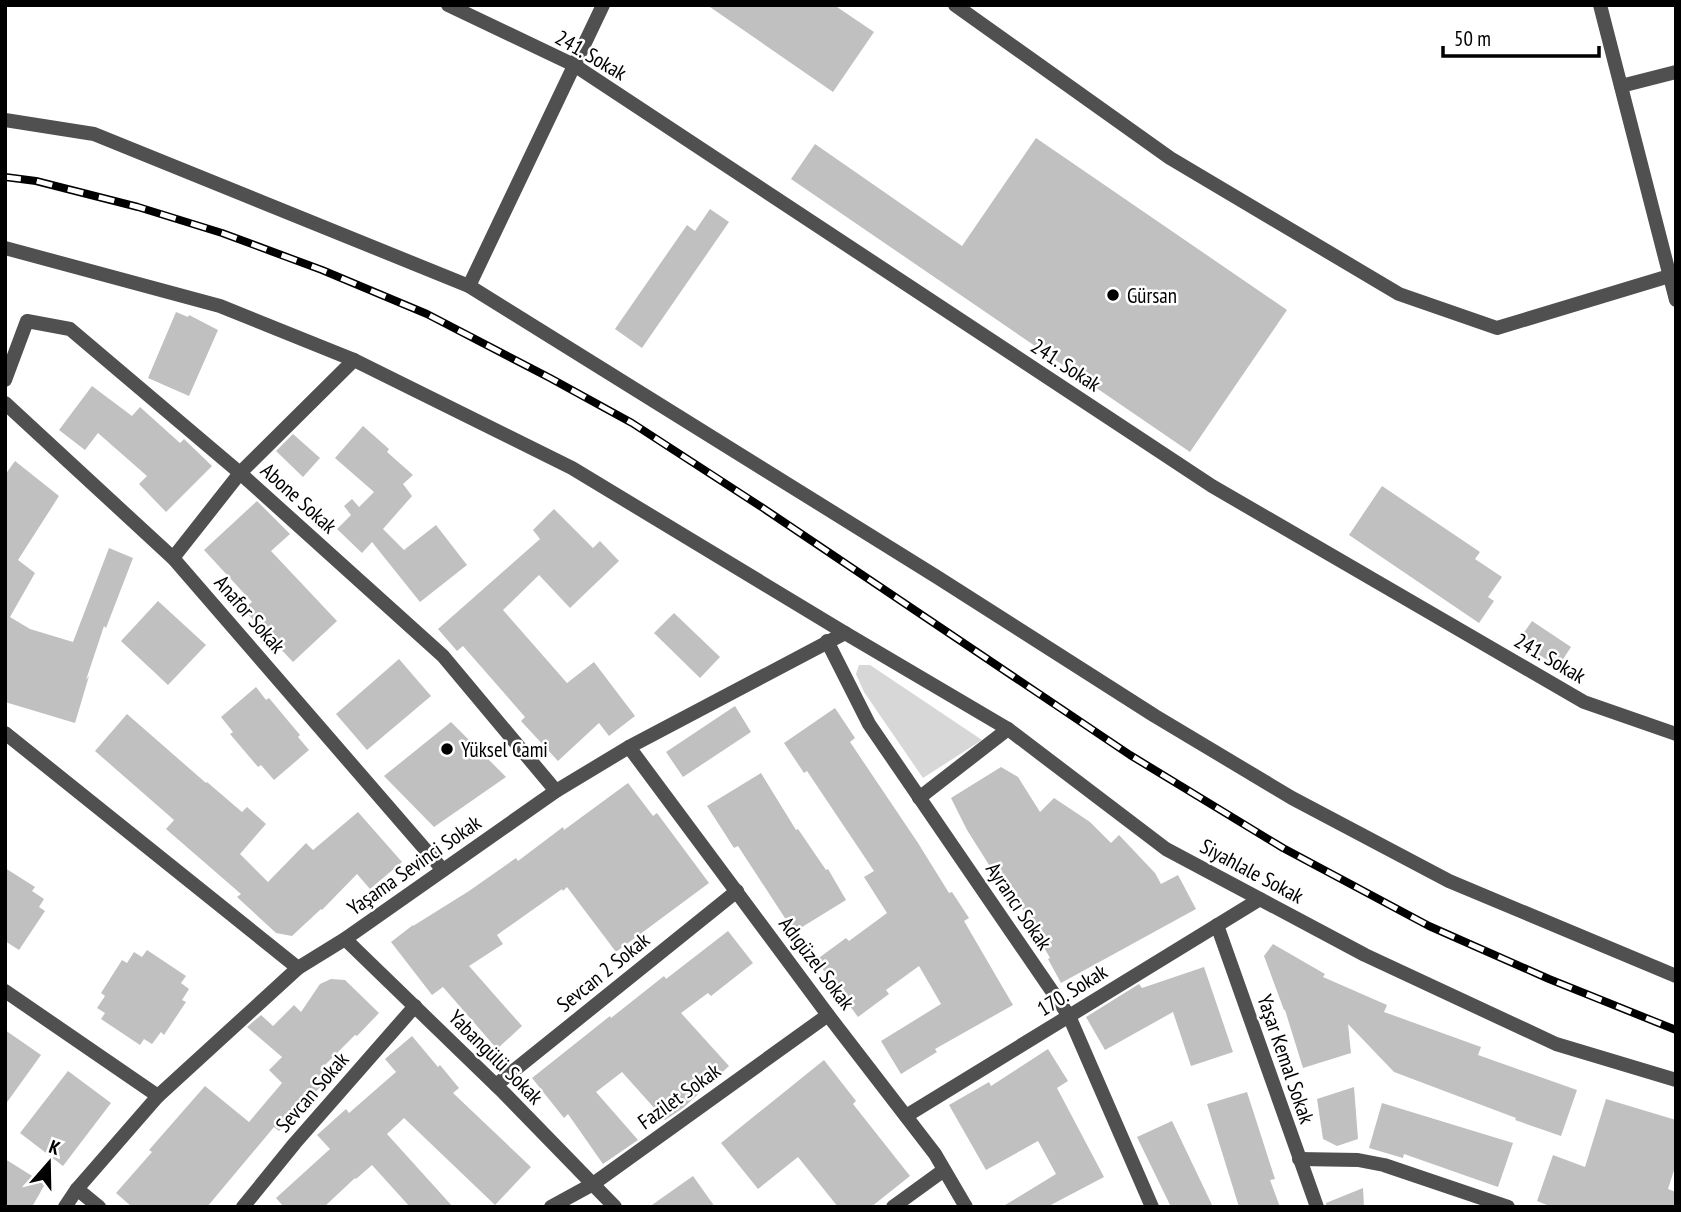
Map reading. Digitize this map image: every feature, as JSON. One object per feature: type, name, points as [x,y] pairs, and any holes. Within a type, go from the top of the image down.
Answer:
[{"type":"street","name":"241. Sokak","points":[[448,5],[574,65],[1212,486],[1584,702],[1676,734]]},
{"type":"street","points":[[469,286],[603,5]]},
{"type":"street","points":[[956,5],[1170,158],[1399,294],[1497,328],[1672,275]]},
{"type":"street","points":[[1600,5],[1672,275],[1676,300]]},
{"type":"street","points":[[1620,86],[1676,72]]},
{"type":"street","points":[[5,120],[94,134],[469,286],[1155,716],[1292,798],[1449,881],[1676,976]]},
{"type":"street","name":"Siyahlale Sokak","points":[[5,248],[220,306],[354,360],[572,468],[1008,729],[1166,849],[1365,955],[1556,1044],[1676,1080]]},
{"type":"street","name":"Abone Sokak","points":[[5,380],[27,321],[70,329],[240,473],[443,656],[556,791]]},
{"type":"street","points":[[173,558],[240,473],[354,360]]},
{"type":"street","name":"Anafor Sokak","points":[[5,403],[173,558],[443,870]]},
{"type":"street","name":"Yaşama Sevinci Sokak","points":[[65,1207],[77,1189],[158,1096],[298,968],[345,939],[556,791],[629,747],[845,633]]},
{"type":"street","name":"Ayrancı Sokak","points":[[827,641],[869,724],[1069,1016],[1152,1207]]},
{"type":"street","points":[[919,797],[1008,729]]},
{"type":"street","points":[[5,733],[298,968]]},
{"type":"street","name":"Adıgüzel Sokak","points":[[629,747],[906,1116],[966,1207]]},
{"type":"street","name":"Sevcan 2 Sokak","points":[[496,1085],[737,891]]},
{"type":"street","name":"170. Sokak","points":[[906,1116],[1260,899]]},
{"type":"street","name":"Yaşar Kemal Sokak","points":[[1217,925],[1317,1207]]},
{"type":"street","name":"Yabangülü Sokak","points":[[345,939],[496,1085],[615,1207]]},
{"type":"street","points":[[5,991],[158,1096]]},
{"type":"street","name":"Sevcan Sokak","points":[[243,1207],[295,1143],[415,1006]]},
{"type":"street","name":"Fazilet Sokak","points":[[551,1207],[593,1184],[828,1015]]},
{"type":"street","points":[[1299,1159],[1357,1160],[1384,1165],[1508,1207]]},
{"type":"street","points":[[893,1207],[944,1170]]},
{"type":"street","points":[[77,1189],[99,1207]]},
{"type":"shaded area","points":[[859,665],[870,665],[982,740],[923,778],[864,692],[856,674]]},
{"type":"building","points":[[707,5],[834,5],[874,32],[833,92]]},
{"type":"building","name":"Gürsan","points":[[1036,138],[1287,310],[1190,452],[791,179],[815,144],[962,246]]},
{"type":"building","points":[[710,209],[729,222],[642,348],[615,329],[687,225],[695,231]]},
{"type":"building","points":[[176,312],[188,317],[189,315],[218,330],[189,396],[148,378]]},
{"type":"building","points":[[92,386],[132,416],[140,407],[180,443],[184,439],[212,466],[166,512],[139,484],[147,476],[98,433],[85,450],[59,430]]},
{"type":"building","points":[[363,426],[413,475],[403,484],[412,496],[383,529],[404,550],[436,525],[467,565],[420,602],[372,542],[362,553],[337,529],[351,515],[344,506],[352,499],[359,507],[374,492],[335,458]]},
{"type":"building","points":[[293,434],[320,458],[303,477],[276,451]]},
{"type":"building","points":[[15,461],[59,496],[18,560],[35,573],[10,617],[30,629],[73,642],[109,548],[133,558],[106,628],[104,626],[75,723],[5,702],[5,475]]},
{"type":"building","points":[[1382,486],[1480,552],[1475,559],[1502,577],[1488,597],[1494,601],[1479,623],[1349,535]]},
{"type":"building","points":[[257,501],[290,534],[271,551],[337,621],[293,662],[243,609],[252,602],[204,550]]},
{"type":"building","points":[[554,509],[593,548],[600,541],[619,561],[570,608],[539,575],[503,610],[567,683],[594,662],[635,716],[609,736],[599,723],[558,761],[521,721],[525,717],[463,646],[457,651],[438,629],[540,539],[533,530]]},
{"type":"building","points":[[158,601],[206,645],[168,685],[121,641]]},
{"type":"building","points":[[674,613],[720,657],[700,678],[654,633]]},
{"type":"building","points":[[1532,621],[1571,647],[1558,667],[1518,641]]},
{"type":"building","points":[[399,659],[431,696],[367,750],[336,714]]},
{"type":"building","points":[[256,687],[266,700],[269,698],[309,750],[274,780],[261,765],[258,767],[230,734],[233,732],[221,717]]},
{"type":"building","points":[[735,706],[751,732],[683,777],[666,752]]},
{"type":"building","points":[[835,708],[855,738],[850,742],[949,893],[952,892],[969,918],[964,921],[1013,1005],[935,1049],[937,1052],[901,1074],[881,1041],[941,1004],[919,966],[886,990],[889,994],[858,1017],[816,960],[846,938],[849,941],[887,913],[864,877],[874,871],[807,771],[804,773],[784,743]]},
{"type":"building","points":[[127,714],[242,812],[247,807],[266,824],[240,854],[268,882],[306,843],[313,850],[358,812],[402,862],[370,889],[357,874],[292,936],[276,933],[237,897],[241,894],[166,829],[174,820],[95,751]]},
{"type":"building","name":"Yüksel Cami","points":[[451,722],[506,777],[434,827],[384,776]]},
{"type":"building","points":[[1001,767],[1018,777],[1040,812],[1054,798],[1090,822],[1111,843],[1119,835],[1155,873],[1161,884],[1178,875],[1196,909],[1061,983],[1013,892],[1008,895],[967,830],[951,798]]},
{"type":"building","points":[[761,773],[796,830],[798,829],[826,870],[828,869],[846,900],[794,932],[738,846],[734,848],[707,806]]},
{"type":"building","points":[[628,783],[653,816],[657,813],[709,883],[616,952],[567,887],[497,935],[503,944],[469,966],[522,1026],[497,1049],[443,987],[432,995],[391,942],[516,858],[518,861]]},
{"type":"building","points":[[5,868],[35,887],[32,891],[44,899],[39,907],[45,911],[19,950],[5,941]]},
{"type":"building","points":[[728,931],[753,963],[711,996],[708,993],[681,1013],[729,1066],[683,1108],[665,1120],[622,1072],[596,1092],[638,1140],[603,1164],[568,1114],[564,1118],[532,1078],[610,1016],[611,1018],[664,976],[666,979]]},
{"type":"building","points":[[1273,944],[1325,974],[1323,977],[1387,1005],[1384,1012],[1481,1047],[1478,1055],[1577,1090],[1561,1136],[1394,1072],[1348,1024],[1351,1053],[1303,1068],[1264,956]]},
{"type":"building","points":[[147,950],[186,976],[181,983],[189,989],[182,1000],[186,1002],[164,1035],[161,1032],[152,1044],[144,1039],[140,1045],[101,1019],[105,1013],[97,1008],[105,996],[101,993],[122,960],[127,963],[134,952],[142,957]]},
{"type":"building","points":[[1204,967],[1233,1052],[1191,1066],[1173,1012],[1105,1050],[1086,1017],[1139,984],[1142,988]]},
{"type":"building","points":[[331,979],[345,980],[379,1013],[320,1070],[329,1079],[279,1131],[274,1127],[207,1207],[132,1207],[116,1193],[152,1152],[149,1150],[205,1086],[249,1122],[282,1083],[269,1070],[282,1057],[247,1027],[261,1015],[273,1026],[294,1005],[301,1012],[320,984]]},
{"type":"building","points":[[5,1030],[41,1055],[5,1105]]},
{"type":"building","points":[[412,1036],[459,1088],[453,1093],[531,1167],[495,1205],[404,1118],[387,1134],[453,1207],[410,1207],[372,1165],[324,1207],[284,1207],[276,1198],[330,1149],[317,1135],[346,1109],[349,1113],[396,1072],[385,1059]]},
{"type":"building","points":[[1048,1049],[1068,1081],[1057,1088],[1104,1177],[1047,1207],[1002,1207],[1056,1174],[1038,1141],[986,1170],[949,1105],[989,1082],[991,1086]]},
{"type":"building","points":[[824,1060],[856,1101],[853,1104],[910,1176],[871,1207],[838,1207],[798,1157],[758,1189],[721,1143]]},
{"type":"building","points":[[68,1071],[111,1103],[63,1166],[20,1133]]},
{"type":"building","points":[[1354,1087],[1358,1139],[1337,1146],[1323,1139],[1317,1099]]},
{"type":"building","points":[[1247,1092],[1275,1179],[1270,1180],[1280,1207],[1239,1207],[1207,1104]]},
{"type":"building","points":[[1606,1099],[1676,1120],[1676,1164],[1668,1189],[1676,1192],[1676,1207],[1552,1207],[1537,1201],[1553,1155],[1585,1167]]},
{"type":"building","points":[[1382,1103],[1513,1143],[1498,1187],[1404,1154],[1403,1158],[1369,1148]]},
{"type":"building","points":[[1172,1121],[1213,1207],[1171,1207],[1137,1137]]},
{"type":"building","points":[[5,1159],[45,1184],[32,1207],[5,1207]]},
{"type":"building","points":[[693,1176],[715,1207],[649,1207]]},
{"type":"building","points":[[1363,1188],[1364,1207],[1326,1207],[1326,1203]]},
{"type":"railway","points":[[5,177],[36,181],[138,207],[222,233],[322,270],[427,314],[632,423],[1130,755],[1283,848],[1429,926],[1549,979],[1676,1030]]},
{"type":"place","name":"Gürsan","points":[[1113,295]]},
{"type":"place","name":"Yüksel Cami","points":[[447,749]]}]
